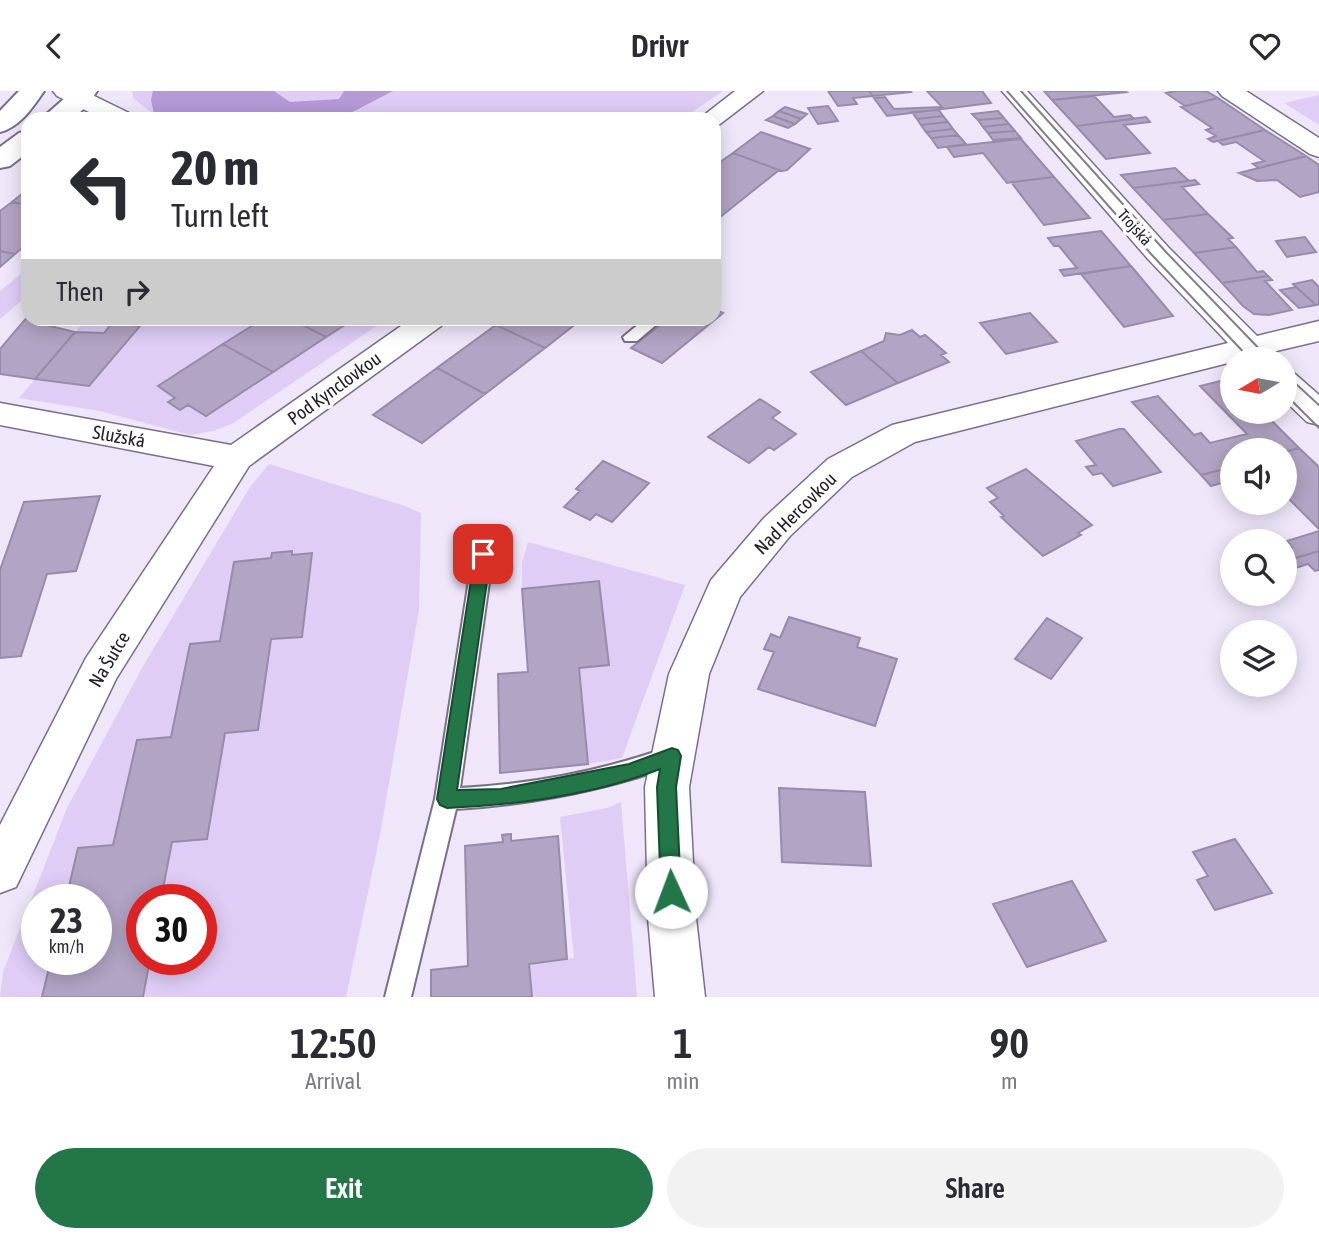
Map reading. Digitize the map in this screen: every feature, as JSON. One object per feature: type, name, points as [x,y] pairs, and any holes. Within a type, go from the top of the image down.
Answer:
[{"type":"main road","points":[[7,118],[32,91]]},
{"type":"main road","points":[[60,112],[77,94]]},
{"type":"main road","points":[[0,160],[21,144]]},
{"type":"street","points":[[721,112],[751,91]]},
{"type":"street","name":"Trojská","points":[[1014,91],[1130,222],[1248,347]]},
{"type":"street","points":[[1230,91],[1319,149]]},
{"type":"street","points":[[77,94],[109,112]]},
{"type":"street","name":"Pod Kynclovkou","points":[[237,458],[420,326]]},
{"type":"street","name":"Nad Hercovkou","points":[[1272,347],[1319,331]]},
{"type":"street","name":"Nad Hercovkou","points":[[680,997],[672,918],[667,787],[672,756],[689,674],[724,590],[776,527],[840,468],[904,433],[1220,361]]},
{"type":"street","points":[[1297,393],[1319,414]]},
{"type":"street","name":"Služská","points":[[0,414],[237,458]]},
{"type":"street","name":"Na Šutce","points":[[0,872],[100,670],[237,458]]},
{"type":"lane","points":[[631,337],[646,326]]},
{"type":"lane","points":[[398,997],[447,799],[483,554]]},
{"type":"lane","points":[[447,799],[501,797],[557,787],[629,772],[672,756]]},
{"type":"shaded area","points":[[132,91],[723,91],[692,112],[151,112],[134,99]]},
{"type":"shaded area","points":[[153,91],[274,91],[290,102],[339,99],[344,91],[393,91],[352,112],[154,112],[151,100]]},
{"type":"shaded area","points":[[1319,95],[1319,125],[1284,103]]},
{"type":"shaded area","points":[[21,274],[21,301],[0,319],[0,291]]},
{"type":"shaded area","points":[[80,326],[110,326],[104,333],[75,332]]},
{"type":"shaded area","points":[[133,326],[377,326],[232,424],[213,431],[190,435],[100,411],[19,398],[35,379],[89,386],[140,327]]},
{"type":"shaded area","points":[[269,464],[421,513],[419,610],[380,835],[346,997],[143,997],[147,975],[217,975],[217,884],[164,884],[172,842],[207,839],[225,733],[258,730],[271,639],[302,636],[312,553],[234,562],[220,641],[190,644],[171,737],[113,845],[78,848],[70,884],[37,884],[67,808],[142,668],[250,487]]},
{"type":"shaded area","points":[[528,542],[685,585],[622,758],[588,764],[579,668],[609,665],[599,582],[522,589],[522,562]]},
{"type":"shaded area","points":[[621,802],[637,997],[532,997],[529,964],[574,958],[560,817],[607,808]]},
{"type":"shaded area","points":[[21,926],[21,975],[47,975],[42,997],[0,997],[3,972]]},
{"type":"building","points":[[828,91],[869,91],[873,96],[853,98],[857,104],[838,106]]},
{"type":"building","points":[[869,91],[910,91],[911,92],[873,96]]},
{"type":"building","points":[[927,91],[982,91],[991,103],[887,116],[874,98],[885,97],[894,109],[942,107]]},
{"type":"building","points":[[1044,91],[1124,91],[1126,92],[1052,100]]},
{"type":"building","points":[[1206,91],[1218,98],[1185,106],[1166,93]]},
{"type":"building","points":[[1094,96],[1114,117],[1130,115],[1134,119],[1076,126],[1052,100]]},
{"type":"building","points":[[1218,98],[1265,130],[1213,142],[1208,139],[1216,136],[1206,130],[1212,128],[1181,107]]},
{"type":"building","points":[[828,106],[838,121],[818,124],[808,108]]},
{"type":"building","points":[[785,107],[807,114],[801,119],[779,111]]},
{"type":"building","points":[[939,110],[943,116],[917,119],[912,112]]},
{"type":"building","points":[[779,111],[801,119],[795,124],[773,116]]},
{"type":"building","points":[[998,111],[1004,118],[978,120],[972,114]]},
{"type":"building","points":[[773,116],[795,124],[788,128],[766,120]]},
{"type":"building","points":[[943,116],[948,122],[921,125],[917,119]]},
{"type":"building","points":[[1146,117],[1150,122],[1124,125],[1150,153],[1106,159],[1076,126]]},
{"type":"building","points":[[1004,118],[1009,124],[983,127],[978,120]]},
{"type":"building","points":[[948,122],[953,129],[926,132],[921,125]]},
{"type":"building","points":[[1009,124],[1015,131],[988,133],[983,127]]},
{"type":"building","points":[[953,129],[958,135],[931,138],[926,132]]},
{"type":"building","points":[[1265,130],[1306,156],[1259,168],[1253,164],[1264,161],[1236,142],[1223,145],[1218,141]]},
{"type":"building","points":[[1015,131],[1021,138],[993,140],[988,133]]},
{"type":"building","points":[[761,132],[810,149],[787,170],[782,171],[733,153]]},
{"type":"building","points":[[958,135],[966,144],[938,148],[931,138]]},
{"type":"building","points":[[1021,139],[1054,177],[1007,183],[983,153],[954,157],[947,147]]},
{"type":"building","points":[[733,153],[779,170],[721,216],[721,161]]},
{"type":"building","points":[[1306,156],[1319,165],[1319,192],[1300,197],[1277,180],[1257,181],[1239,173]]},
{"type":"building","points":[[1175,168],[1189,181],[1133,188],[1121,175]]},
{"type":"building","points":[[1054,177],[1090,218],[1044,225],[1011,182]]},
{"type":"building","points":[[1195,180],[1199,184],[1182,187],[1208,214],[1163,220],[1133,188]]},
{"type":"building","points":[[21,195],[21,204],[12,202]]},
{"type":"building","points":[[12,202],[21,204],[21,249],[15,254],[0,251],[0,211]]},
{"type":"building","points":[[1208,214],[1233,238],[1228,239],[1236,247],[1194,253],[1163,220]]},
{"type":"building","points":[[1101,231],[1131,266],[1064,276],[1060,270],[1077,268],[1059,246],[1054,246],[1048,238]]},
{"type":"building","points":[[1305,237],[1316,252],[1287,257],[1276,241]]},
{"type":"building","points":[[1236,247],[1257,272],[1263,271],[1268,276],[1222,283],[1194,253]]},
{"type":"building","points":[[0,251],[15,254],[0,267]]},
{"type":"building","points":[[1131,266],[1173,316],[1124,327],[1081,274]]},
{"type":"building","points":[[1268,276],[1272,280],[1265,281],[1292,310],[1269,315],[1254,314],[1222,283]]},
{"type":"building","points":[[1312,280],[1319,287],[1319,304],[1316,305],[1293,284]]},
{"type":"building","points":[[1296,287],[1316,305],[1299,308],[1280,290]]},
{"type":"building","points":[[1030,313],[1057,342],[1006,354],[980,323]]},
{"type":"building","points":[[21,324],[50,326],[75,332],[35,379],[0,374],[0,349]]},
{"type":"building","points":[[110,326],[140,326],[89,386],[35,379],[75,332],[104,333]]},
{"type":"building","points":[[252,326],[305,326],[326,337],[273,372],[223,344]]},
{"type":"building","points":[[305,326],[343,326],[326,337]]},
{"type":"building","points":[[495,326],[545,348],[485,394],[437,368]]},
{"type":"building","points":[[498,326],[573,326],[545,348]]},
{"type":"building","points":[[659,326],[707,326],[662,363],[631,348]]},
{"type":"building","points":[[912,330],[920,337],[925,335],[946,353],[941,355],[949,362],[898,383],[861,351],[884,341],[886,333],[900,335]]},
{"type":"building","points":[[223,344],[273,372],[206,416],[188,405],[180,410],[168,402],[175,398],[158,386]]},
{"type":"building","points":[[861,351],[898,383],[846,405],[811,372]]},
{"type":"building","points":[[437,368],[485,394],[422,443],[373,415]]},
{"type":"building","points":[[1220,381],[1220,406],[1200,386]]},
{"type":"building","points":[[1158,396],[1194,435],[1201,433],[1210,443],[1220,441],[1220,470],[1201,475],[1132,402]]},
{"type":"building","points":[[760,399],[780,412],[772,418],[796,434],[774,450],[769,447],[749,463],[708,437]]},
{"type":"building","points":[[1237,424],[1275,424],[1289,438],[1231,438],[1247,434]]},
{"type":"building","points":[[1124,429],[1161,472],[1113,486],[1102,473],[1093,475],[1086,467],[1096,465],[1076,441]]},
{"type":"building","points":[[1297,449],[1319,467],[1319,529],[1297,507]]},
{"type":"building","points":[[603,461],[649,483],[612,522],[596,514],[590,520],[564,507],[580,491],[576,489]]},
{"type":"building","points":[[1026,469],[1092,525],[1078,533],[1081,535],[1043,556],[1001,517],[1004,516],[990,502],[998,498],[987,488]]},
{"type":"building","points":[[1220,470],[1220,483],[1211,486],[1201,475]]},
{"type":"building","points":[[100,496],[76,571],[47,574],[21,656],[0,658],[0,570],[24,502]]},
{"type":"building","points":[[1319,531],[1319,551],[1297,558],[1297,538]]},
{"type":"building","points":[[1319,551],[1319,570],[1315,571],[1308,564],[1297,567],[1297,557]]},
{"type":"building","points":[[272,553],[312,553],[302,637],[271,639],[258,730],[225,733],[207,839],[172,842],[164,884],[126,884],[126,975],[147,975],[143,997],[42,997],[47,975],[112,975],[112,884],[70,884],[78,848],[113,845],[137,740],[171,737],[190,644],[220,641],[234,562],[271,558]]},
{"type":"building","points":[[599,581],[609,665],[579,668],[588,764],[500,773],[498,674],[528,672],[522,589]]},
{"type":"building","points":[[789,617],[860,638],[857,647],[897,659],[875,726],[758,689],[774,652],[764,649],[771,634],[780,638]]},
{"type":"building","points":[[1047,618],[1082,638],[1051,679],[1015,659]]},
{"type":"building","points":[[779,788],[865,792],[871,866],[782,862]]},
{"type":"building","points":[[511,834],[511,841],[558,836],[567,959],[529,964],[532,997],[431,997],[431,970],[468,966],[465,846],[503,842],[502,835]]},
{"type":"building","points":[[1235,839],[1272,893],[1215,910],[1197,880],[1208,876],[1193,852]]},
{"type":"building","points":[[1072,881],[1106,941],[1027,967],[993,904]]},
{"type":"tram line","points":[[1007,91],[1151,254],[1239,347]]},
{"type":"tram line","points":[[1021,91],[1166,252],[1257,347]]},
{"type":"tram line","points":[[1297,385],[1319,405]]},
{"type":"tram line","points":[[1297,406],[1319,428]]},
{"type":"route","points":[[483,554],[447,799],[501,797],[557,787],[629,772],[672,756],[667,787],[671,892]]}]
